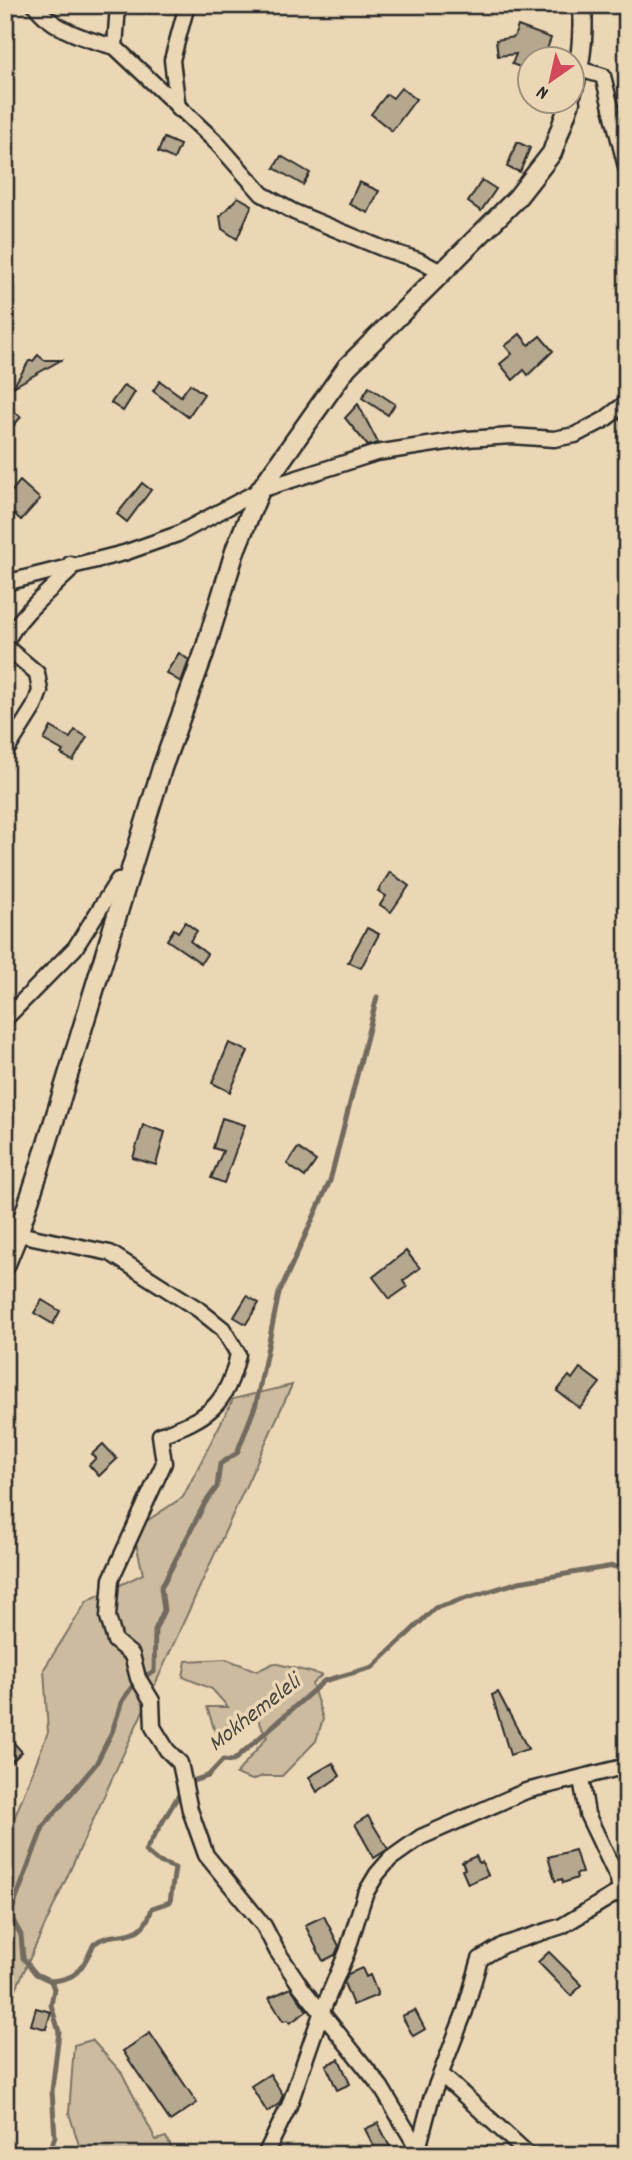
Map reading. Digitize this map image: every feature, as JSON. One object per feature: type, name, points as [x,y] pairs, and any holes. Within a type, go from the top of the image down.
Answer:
[{"type":"street","points":[[35,5],[50,20],[93,41],[115,47],[216,143],[262,194],[294,212],[383,249],[418,260],[441,272]]},
{"type":"street","points":[[115,47],[118,5]]},
{"type":"street","points":[[178,109],[172,60],[187,5]]},
{"type":"street","points":[[581,46],[582,5]]},
{"type":"street","points":[[586,71],[603,76],[627,171]]},
{"type":"street","points":[[5,1266],[18,1234],[162,768],[204,653],[236,548],[260,490],[347,367],[516,199],[552,153],[565,116]]},
{"type":"street","points":[[5,583],[70,564],[124,553],[178,534],[260,490],[376,453],[467,439],[511,436],[554,439],[575,435],[604,420],[627,402]]},
{"type":"street","points":[[5,753],[34,707],[40,691],[37,673],[5,645],[10,633],[69,572],[70,564]]},
{"type":"street","points":[[5,1019],[75,947],[118,880],[128,879]]},
{"type":"street","points":[[18,1234],[110,1253],[198,1309],[223,1329],[238,1354],[234,1373],[209,1413],[160,1435],[164,1463],[111,1579],[108,1617],[115,1641],[132,1655],[138,1678],[152,1701],[153,1727],[167,1750],[180,1763],[190,1810],[206,1855],[264,1926],[302,1988],[382,2087],[417,2152]]},
{"type":"street","points":[[265,2155],[289,2106],[322,2011],[347,1952],[365,1894],[390,1859],[421,1837],[526,1791],[627,1766]]},
{"type":"street","points":[[417,2152],[431,2099],[465,2011],[480,1959],[503,1945],[562,1926],[623,1894],[587,1814],[581,1778]]},
{"type":"street","points":[[442,2075],[530,2155]]},
{"type":"shaded area","points":[[292,1385],[14,1993],[5,1972],[5,1842],[48,1732],[44,1669],[87,1601],[143,1574],[133,1530],[183,1497],[233,1399]]},
{"type":"shaded area","points":[[226,1659],[257,1671],[274,1663],[322,1675],[312,1684],[323,1719],[316,1741],[282,1776],[263,1776],[252,1780],[236,1774],[267,1737],[257,1717],[232,1720],[217,1738],[207,1707],[228,1707],[212,1689],[183,1677],[186,1661]]},
{"type":"shaded area","points":[[92,2040],[122,2073],[156,2140],[166,2137],[175,2155],[82,2155],[69,2113],[74,2045]]},
{"type":"building","points":[[518,26],[551,38],[548,46],[516,46],[516,54],[498,56],[496,40],[514,37]]},
{"type":"building","points":[[401,88],[416,99],[392,131],[371,114],[387,94],[393,98]]},
{"type":"building","points":[[164,138],[180,145],[174,159],[158,152]]},
{"type":"building","points":[[517,142],[530,148],[520,172],[507,167]]},
{"type":"building","points":[[281,156],[310,173],[303,185],[274,168]]},
{"type":"building","points":[[482,180],[496,189],[481,211],[468,202]]},
{"type":"building","points":[[359,182],[379,191],[368,213],[349,204]]},
{"type":"building","points":[[238,197],[252,205],[237,239],[222,229],[220,216]]},
{"type":"building","points":[[520,334],[529,345],[540,336],[553,351],[528,375],[524,370],[513,380],[500,364],[512,354],[505,346]]},
{"type":"building","points":[[38,355],[44,360],[61,360],[13,387],[29,361],[33,361]]},
{"type":"building","points":[[160,381],[181,396],[190,384],[204,394],[188,417],[153,391]]},
{"type":"building","points":[[124,385],[135,392],[123,411],[111,403]]},
{"type":"building","points":[[369,387],[395,404],[388,415],[362,398]]},
{"type":"building","points":[[5,404],[21,417],[5,435]]},
{"type":"building","points":[[358,404],[378,443],[368,446],[345,418]]},
{"type":"building","points":[[20,481],[40,499],[21,520],[14,514],[5,524],[5,499]]},
{"type":"building","points":[[142,483],[151,490],[127,522],[117,514]]},
{"type":"building","points":[[179,653],[189,660],[181,682],[166,673]]},
{"type":"building","points":[[51,727],[70,738],[75,730],[87,737],[73,761],[61,754],[63,751],[44,740]]},
{"type":"building","points":[[390,872],[409,886],[391,912],[380,905],[386,896],[378,891]]},
{"type":"building","points":[[185,922],[197,931],[190,941],[207,954],[201,963],[167,940],[174,929],[178,932]]},
{"type":"building","points":[[367,928],[379,934],[361,968],[348,962]]},
{"type":"building","points":[[229,1043],[248,1051],[230,1092],[212,1083]]},
{"type":"building","points":[[222,1118],[245,1125],[224,1183],[211,1178],[223,1151],[213,1148]]},
{"type":"building","points":[[143,1125],[165,1132],[156,1165],[133,1158]]},
{"type":"building","points":[[298,1148],[316,1161],[305,1177],[287,1164]]},
{"type":"building","points":[[406,1251],[420,1268],[403,1281],[407,1287],[390,1299],[373,1277]]},
{"type":"building","points":[[247,1296],[259,1303],[246,1324],[234,1317]]},
{"type":"building","points":[[42,1300],[60,1311],[53,1324],[34,1313]]},
{"type":"building","points":[[580,1368],[600,1383],[580,1408],[557,1391],[569,1376],[572,1379]]},
{"type":"building","points":[[103,1444],[117,1459],[99,1476],[89,1465],[96,1458],[92,1454]]},
{"type":"building","points":[[498,1692],[528,1749],[510,1755],[492,1695]]},
{"type":"building","points":[[5,1733],[22,1752],[5,1768]]},
{"type":"building","points":[[333,1763],[340,1776],[317,1792],[309,1777]]},
{"type":"building","points":[[368,1816],[388,1849],[374,1858],[355,1824]]},
{"type":"building","points":[[575,1850],[582,1873],[563,1883],[562,1879],[555,1881],[548,1857]]},
{"type":"building","points":[[476,1856],[488,1875],[468,1884],[462,1870],[465,1869],[462,1862]]},
{"type":"building","points":[[324,1916],[339,1946],[335,1955],[323,1961],[305,1925]]},
{"type":"building","points":[[549,1952],[582,1985],[571,1996],[538,1962]]},
{"type":"building","points":[[362,1968],[366,1977],[370,1975],[378,1995],[353,2005],[344,1983],[348,1974]]},
{"type":"building","points":[[291,1988],[307,2011],[290,2023],[288,2020],[283,2021],[269,1998]]},
{"type":"building","points":[[36,2008],[51,2012],[46,2029],[31,2025]]},
{"type":"building","points":[[415,2010],[425,2029],[413,2036],[402,2016]]},
{"type":"building","points":[[150,2033],[197,2103],[170,2121],[123,2051]]},
{"type":"building","points":[[339,2059],[350,2084],[337,2090],[326,2065]]},
{"type":"building","points":[[270,2074],[283,2095],[279,2104],[267,2112],[251,2086]]},
{"type":"building","points":[[378,2123],[394,2155],[378,2155],[365,2129]]},
{"type":"waterway","points":[[51,1981],[36,1974],[23,1958],[21,1935],[10,1915],[43,1827],[96,1764],[112,1732],[122,1701],[138,1678],[154,1672],[155,1630],[164,1610],[161,1588],[205,1503],[217,1487],[220,1464],[237,1453],[256,1404],[279,1293],[330,1181],[377,997]]},
{"type":"waterway","name":"Mokhemeleli","points":[[48,2155],[55,2137],[52,2091],[59,2032],[51,2005],[54,1989],[51,1981],[65,1979],[74,1974],[82,1966],[94,1944],[102,1939],[134,1932],[141,1928],[152,1908],[170,1902],[175,1868],[157,1861],[145,1851],[186,1783],[208,1776],[223,1760],[233,1761],[324,1681],[373,1667],[435,1608],[519,1582],[613,1566],[627,1572]]}]
